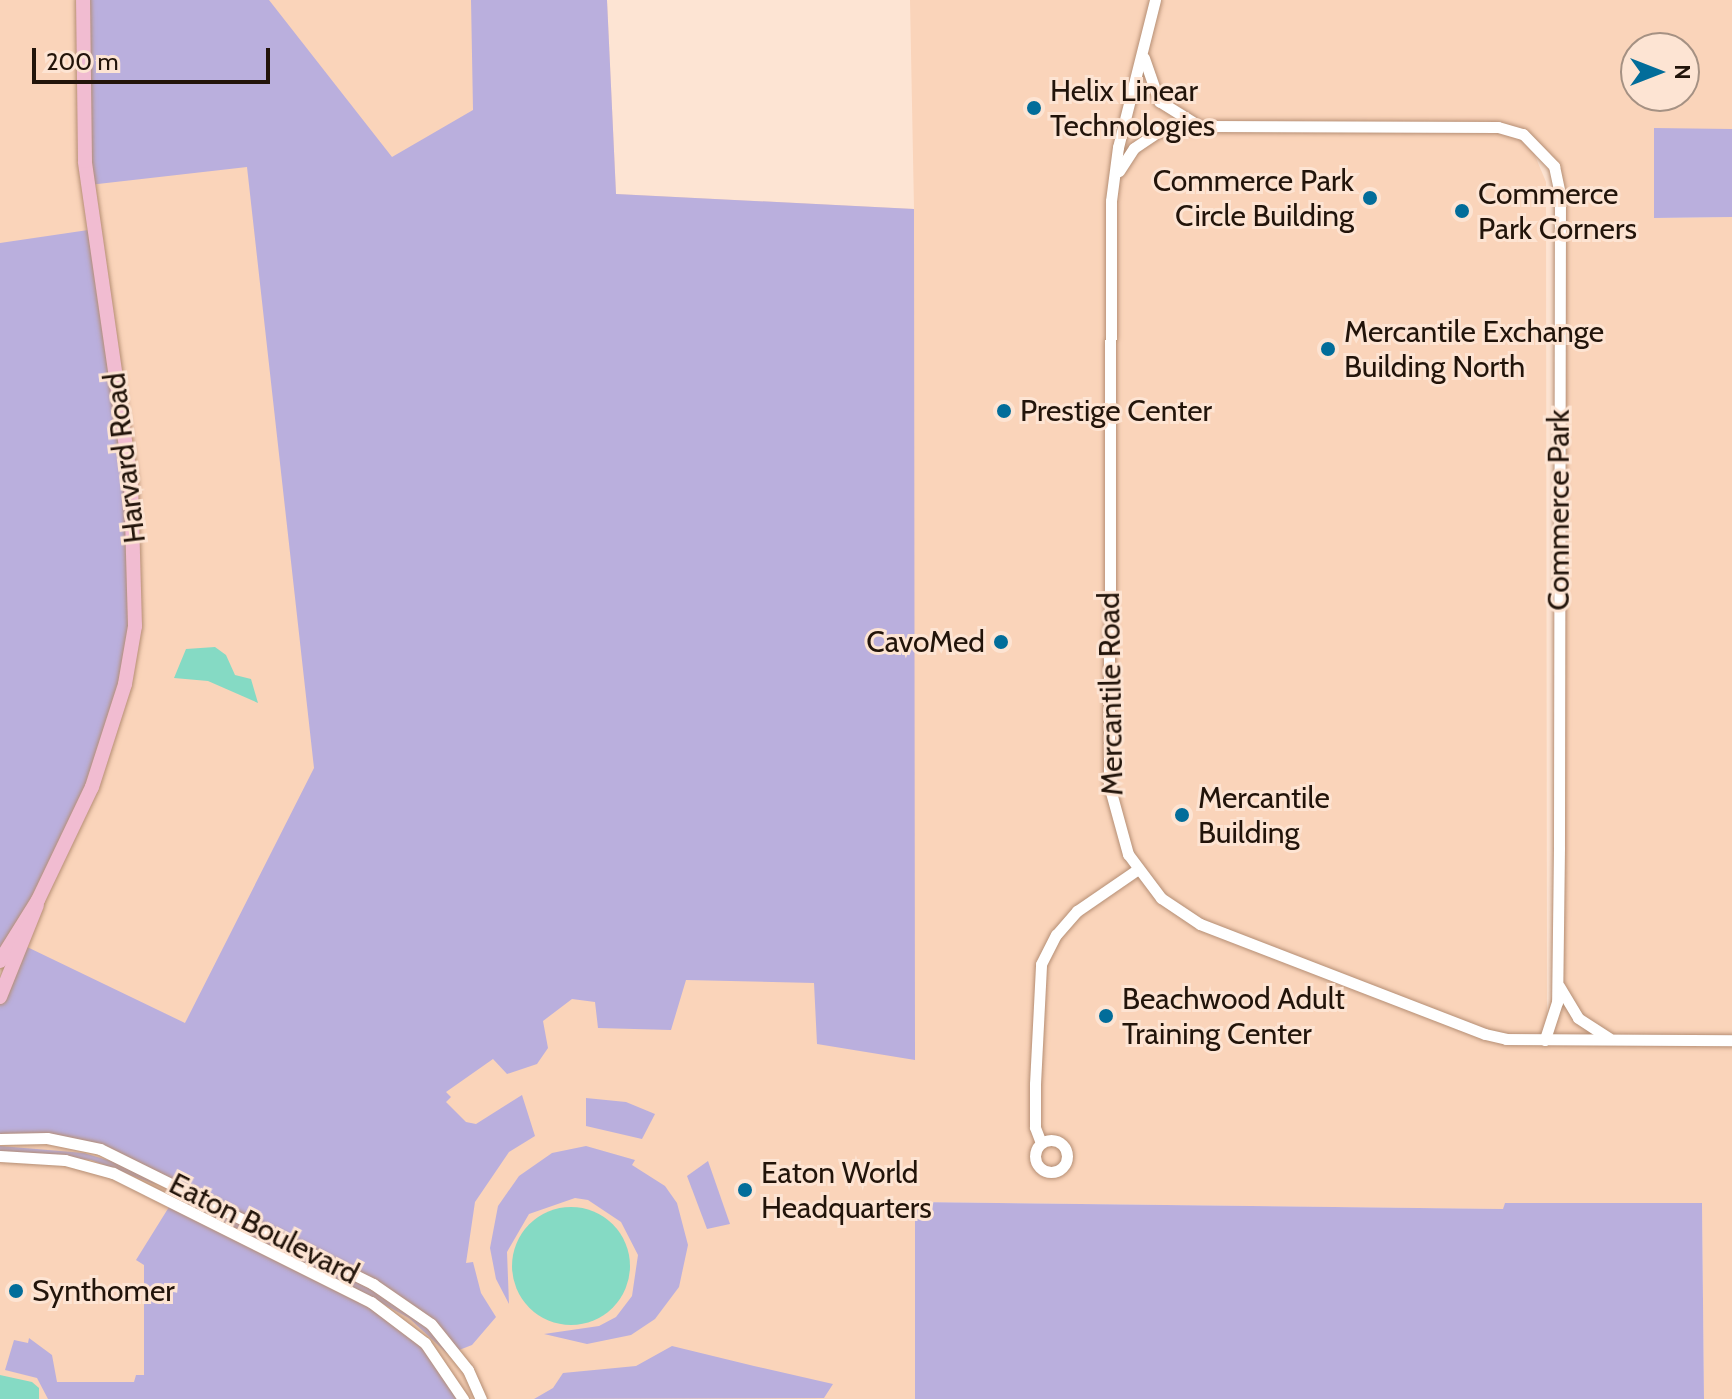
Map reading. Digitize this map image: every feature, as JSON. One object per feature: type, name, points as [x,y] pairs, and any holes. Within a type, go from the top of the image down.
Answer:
[{"type":"main road","name":"Harvard Road","points":[[0,997],[38,900],[111,738],[125,684],[137,580],[131,482],[85,161],[83,0]]},
{"type":"main road","name":"Harvard Road","points":[[0,961],[38,900]]},
{"type":"street","name":"Mercantile Road","points":[[1155,0],[1112,186],[1109,785],[1118,832],[1138,869],[1166,902],[1227,936],[1485,1034],[1545,1040],[1613,1040]]},
{"type":"street","name":"Commerce Park","points":[[1144,45],[1147,77],[1159,101],[1181,118],[1207,126]]},
{"type":"street","name":"Commerce Park","points":[[1112,186],[1125,156],[1146,137],[1175,127],[1498,127],[1523,134],[1554,166],[1560,195],[1556,978],[1555,1016],[1545,1040]]},
{"type":"street","points":[[1041,1143],[1035,1127],[1035,1084],[1041,964],[1056,935],[1077,911],[1138,869]]},
{"type":"street","name":"Commerce Park","points":[[1556,978],[1578,1018],[1613,1040]]},
{"type":"street","points":[[1613,1040],[1732,1040]]},
{"type":"street","name":"Eaton Boulevard","points":[[0,1139],[47,1138],[100,1149],[373,1284],[431,1324],[468,1370],[481,1399]]},
{"type":"street","name":"Eaton Boulevard","points":[[0,1156],[65,1160],[113,1173],[371,1302],[425,1343],[463,1399]]},
{"type":"shaded area","points":[[0,0],[607,0],[616,194],[914,209],[910,0],[1732,0],[1732,129],[1654,129],[1654,218],[1732,217],[1732,1399],[1704,1399],[1702,1204],[1505,1204],[1504,1209],[916,1202],[915,1399],[0,1399],[0,997],[33,923],[0,767]],"holes":[[[1528,139],[1559,181],[1556,978],[1547,1015],[1546,182]]]},
{"type":"shaded area","points":[[83,0],[269,0],[392,157],[473,110],[471,0],[607,0],[616,194],[914,209],[915,1060],[817,1044],[814,983],[686,980],[671,1030],[598,1028],[595,1002],[572,999],[543,1021],[548,1048],[537,1064],[507,1074],[493,1059],[446,1092],[451,1097],[446,1102],[466,1122],[476,1124],[522,1095],[535,1136],[509,1152],[475,1202],[466,1263],[473,1262],[481,1293],[496,1317],[472,1345],[454,1352],[401,1301],[79,1142],[0,1139],[0,997],[23,945],[185,1023],[314,768],[247,167],[89,185]]},
{"type":"shaded area","points":[[1654,128],[1732,129],[1732,217],[1654,218]]},
{"type":"shaded area","points":[[95,229],[137,580],[111,738],[0,961],[0,243]]},
{"type":"shaded area","points":[[586,1098],[626,1102],[655,1114],[642,1139],[586,1126]]},
{"type":"shaded area","points":[[0,1146],[84,1153],[124,1165],[157,1185],[91,1160],[0,1152]]},
{"type":"shaded area","points":[[586,1146],[635,1160],[632,1165],[665,1186],[677,1203],[688,1245],[679,1287],[655,1319],[631,1335],[587,1344],[544,1334],[599,1326],[616,1317],[632,1296],[638,1255],[621,1222],[588,1200],[575,1198],[529,1214],[507,1252],[509,1304],[496,1279],[490,1248],[498,1206],[519,1176],[552,1153]]},
{"type":"shaded area","points":[[708,1161],[730,1224],[707,1229],[687,1176]]},
{"type":"shaded area","points":[[182,1194],[326,1266],[323,1272],[180,1200]]},
{"type":"shaded area","points":[[915,1202],[1503,1209],[1505,1203],[1702,1203],[1704,1399],[915,1399]]},
{"type":"shaded area","points":[[169,1207],[409,1327],[463,1399],[48,1399],[37,1378],[5,1370],[14,1340],[28,1343],[29,1338],[52,1355],[57,1382],[134,1382],[136,1375],[144,1375],[144,1265],[136,1260]]},
{"type":"shaded area","points":[[330,1268],[393,1301],[431,1330],[449,1355],[409,1318],[328,1274]]},
{"type":"shaded area","points":[[672,1346],[833,1384],[824,1398],[534,1399],[553,1388],[563,1373],[636,1366]]},
{"type":"water","points":[[215,647],[226,655],[235,675],[251,679],[258,703],[208,681],[174,678],[186,649]]},
{"type":"water","points":[[571,1207],[593,1212],[613,1224],[625,1244],[630,1266],[625,1288],[613,1308],[593,1320],[571,1325],[549,1320],[529,1308],[517,1288],[512,1266],[517,1244],[529,1224],[549,1212]]},
{"type":"water","points":[[0,1375],[32,1382],[39,1388],[39,1399],[0,1399]]},
{"type":"place","name":"Helix Linear Technologies","points":[[1034,108]]},
{"type":"place","name":"Commerce Park Circle Building","points":[[1370,198]]},
{"type":"place","name":"Commerce Park Corners","points":[[1462,211]]},
{"type":"place","name":"Mercantile Exchange Building North","points":[[1328,349]]},
{"type":"place","name":"Prestige Center","points":[[1004,411]]},
{"type":"place","name":"CavoMed","points":[[1001,642]]},
{"type":"place","name":"Mercantile Building","points":[[1182,815]]},
{"type":"place","name":"Beachwood Adult Training Center","points":[[1106,1016]]},
{"type":"place","name":"Eaton World Headquarters","points":[[745,1190]]},
{"type":"place","name":"Synthomer","points":[[16,1291]]}]
